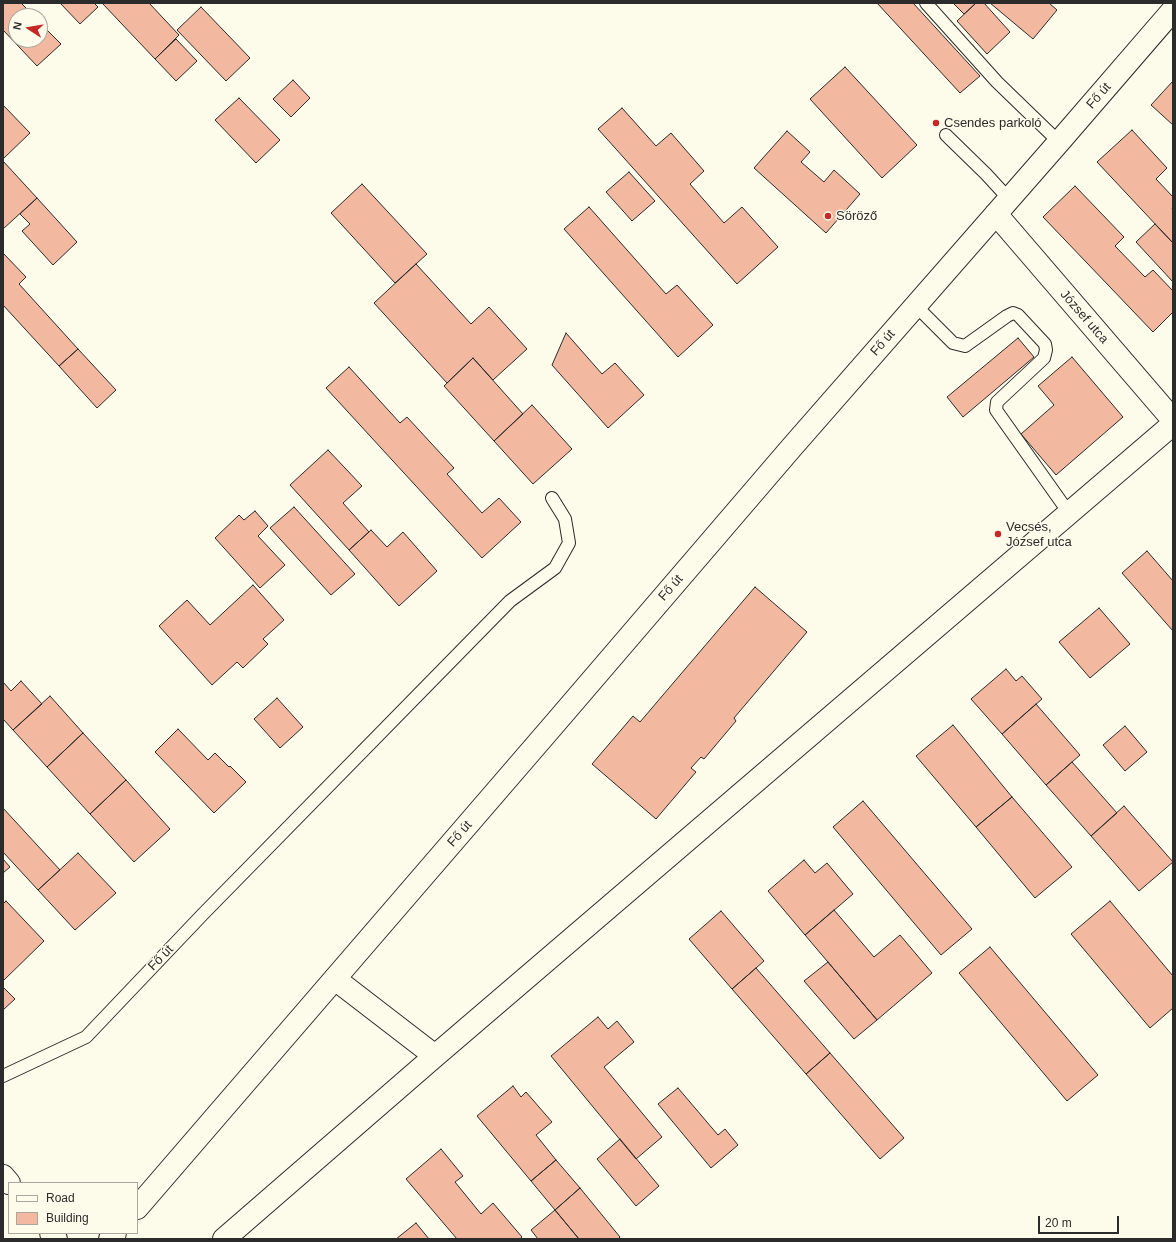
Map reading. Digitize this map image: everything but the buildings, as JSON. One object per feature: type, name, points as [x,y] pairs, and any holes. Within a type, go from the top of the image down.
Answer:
[{"type":"street","name":"Fő út","points":[[138,1207],[792,447],[1173,10]]},
{"type":"street","name":"József utca","points":[[1002,207],[1173,420]]},
{"type":"street","points":[[224,1239],[435,1056],[1173,424]]},
{"type":"street","points":[[335,979],[435,1056]]},
{"type":"lane","points":[[926,3],[997,82],[1059,142]]},
{"type":"lane","points":[[946,135],[986,174],[1002,207]]},
{"type":"lane","points":[[916,306],[953,343],[965,346],[1013,313],[1018,315],[1045,344],[1046,350],[1044,358],[997,402],[996,410],[1069,513]]},
{"type":"lane","name":"Fő út","points":[[3,1076],[86,1037],[208,909],[510,601],[555,568],[569,542],[565,519],[552,498]]},
{"type":"place","name":"Csendes parkoló","points":[[936,123]]},
{"type":"place","name":"Söröző","points":[[828,216]]},
{"type":"place","name":"Vecsés, József utca","points":[[998,534]]}]
